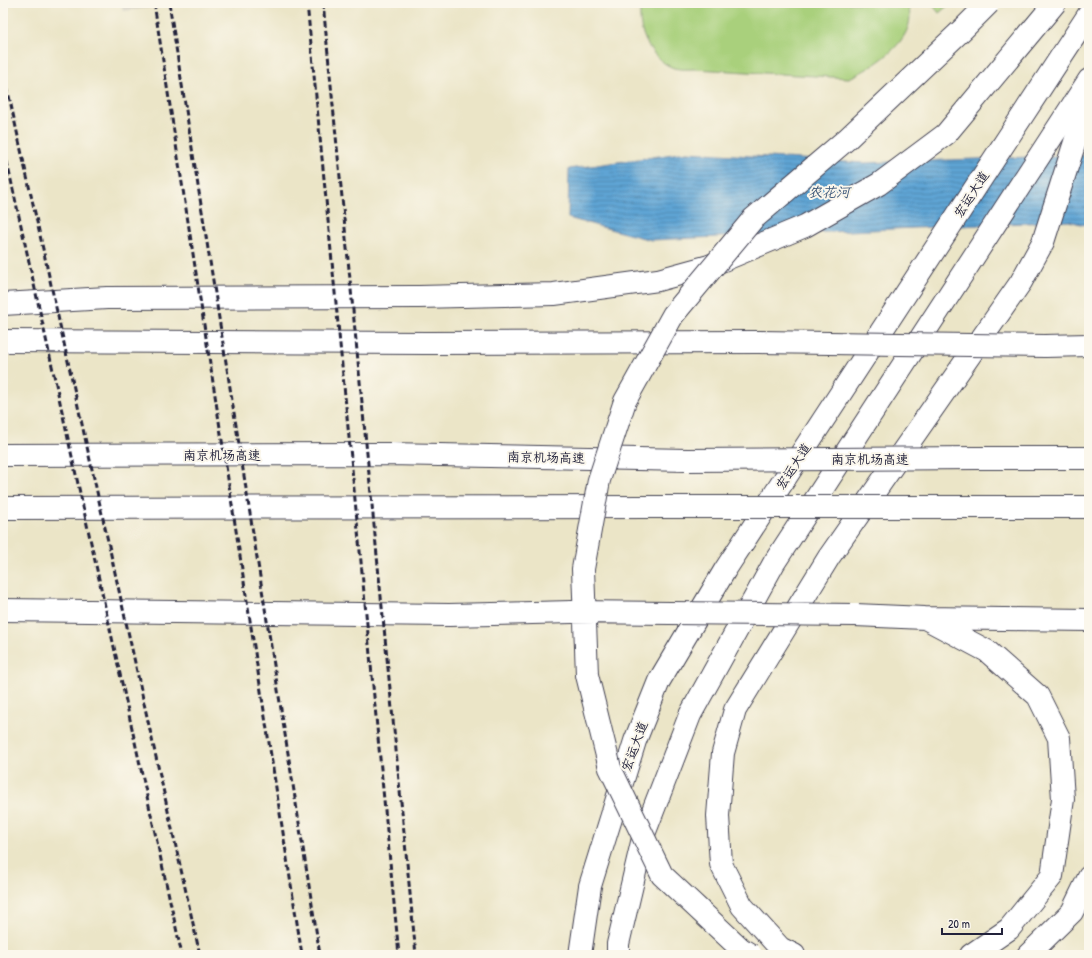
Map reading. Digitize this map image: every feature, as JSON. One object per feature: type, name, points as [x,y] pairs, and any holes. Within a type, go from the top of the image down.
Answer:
[{"type":"main road","points":[[751,955],[741,949],[662,874],[610,768],[587,675],[586,653],[583,569],[599,480],[625,400],[673,315],[754,219],[847,139],[989,3]]},
{"type":"main road","points":[[3,304],[107,298],[420,297],[554,294],[658,280],[709,266],[805,226],[879,184],[946,134],[1055,3]]},
{"type":"main road","name":"宏运大道","points":[[580,955],[590,886],[635,741],[660,681],[725,570],[1089,14]]},
{"type":"main road","points":[[618,955],[618,944],[644,834],[690,715],[774,563],[1089,80]]},
{"type":"main road","points":[[794,955],[780,948],[742,906],[721,864],[718,816],[723,753],[735,710],[829,557],[1021,282],[1043,242],[1089,98]]},
{"type":"main road","points":[[3,341],[413,343],[759,342],[1089,346]]},
{"type":"main road","name":"南京机场高速","points":[[3,455],[389,454],[687,460],[1089,458]]},
{"type":"main road","points":[[3,508],[1089,507]]},
{"type":"main road","points":[[3,610],[449,615],[572,612],[855,615],[925,618],[1089,620]]},
{"type":"main road","points":[[925,618],[987,651],[1038,696],[1059,738],[1063,799],[1052,876],[1009,929],[971,955]]},
{"type":"main road","points":[[1028,955],[1072,912],[1089,877]]},
{"type":"shaded area","points":[[121,3],[197,3],[123,11]]},
{"type":"green space","points":[[642,3],[907,3],[910,16],[908,28],[902,39],[893,49],[871,66],[849,78],[674,68],[665,64],[658,58],[646,41],[640,22]]},
{"type":"green space","points":[[931,3],[951,3],[939,13]]},
{"type":"water","name":"农花河","points":[[687,152],[864,163],[1089,155],[1089,226],[1069,221],[651,240],[568,218],[569,169]]},
{"type":"railway","points":[[154,3],[302,955]]},
{"type":"railway","points":[[169,3],[320,955]]},
{"type":"railway","points":[[307,3],[399,955]]},
{"type":"railway","points":[[323,3],[416,955]]},
{"type":"railway","points":[[3,69],[200,955]]},
{"type":"railway","points":[[3,144],[182,955]]}]
